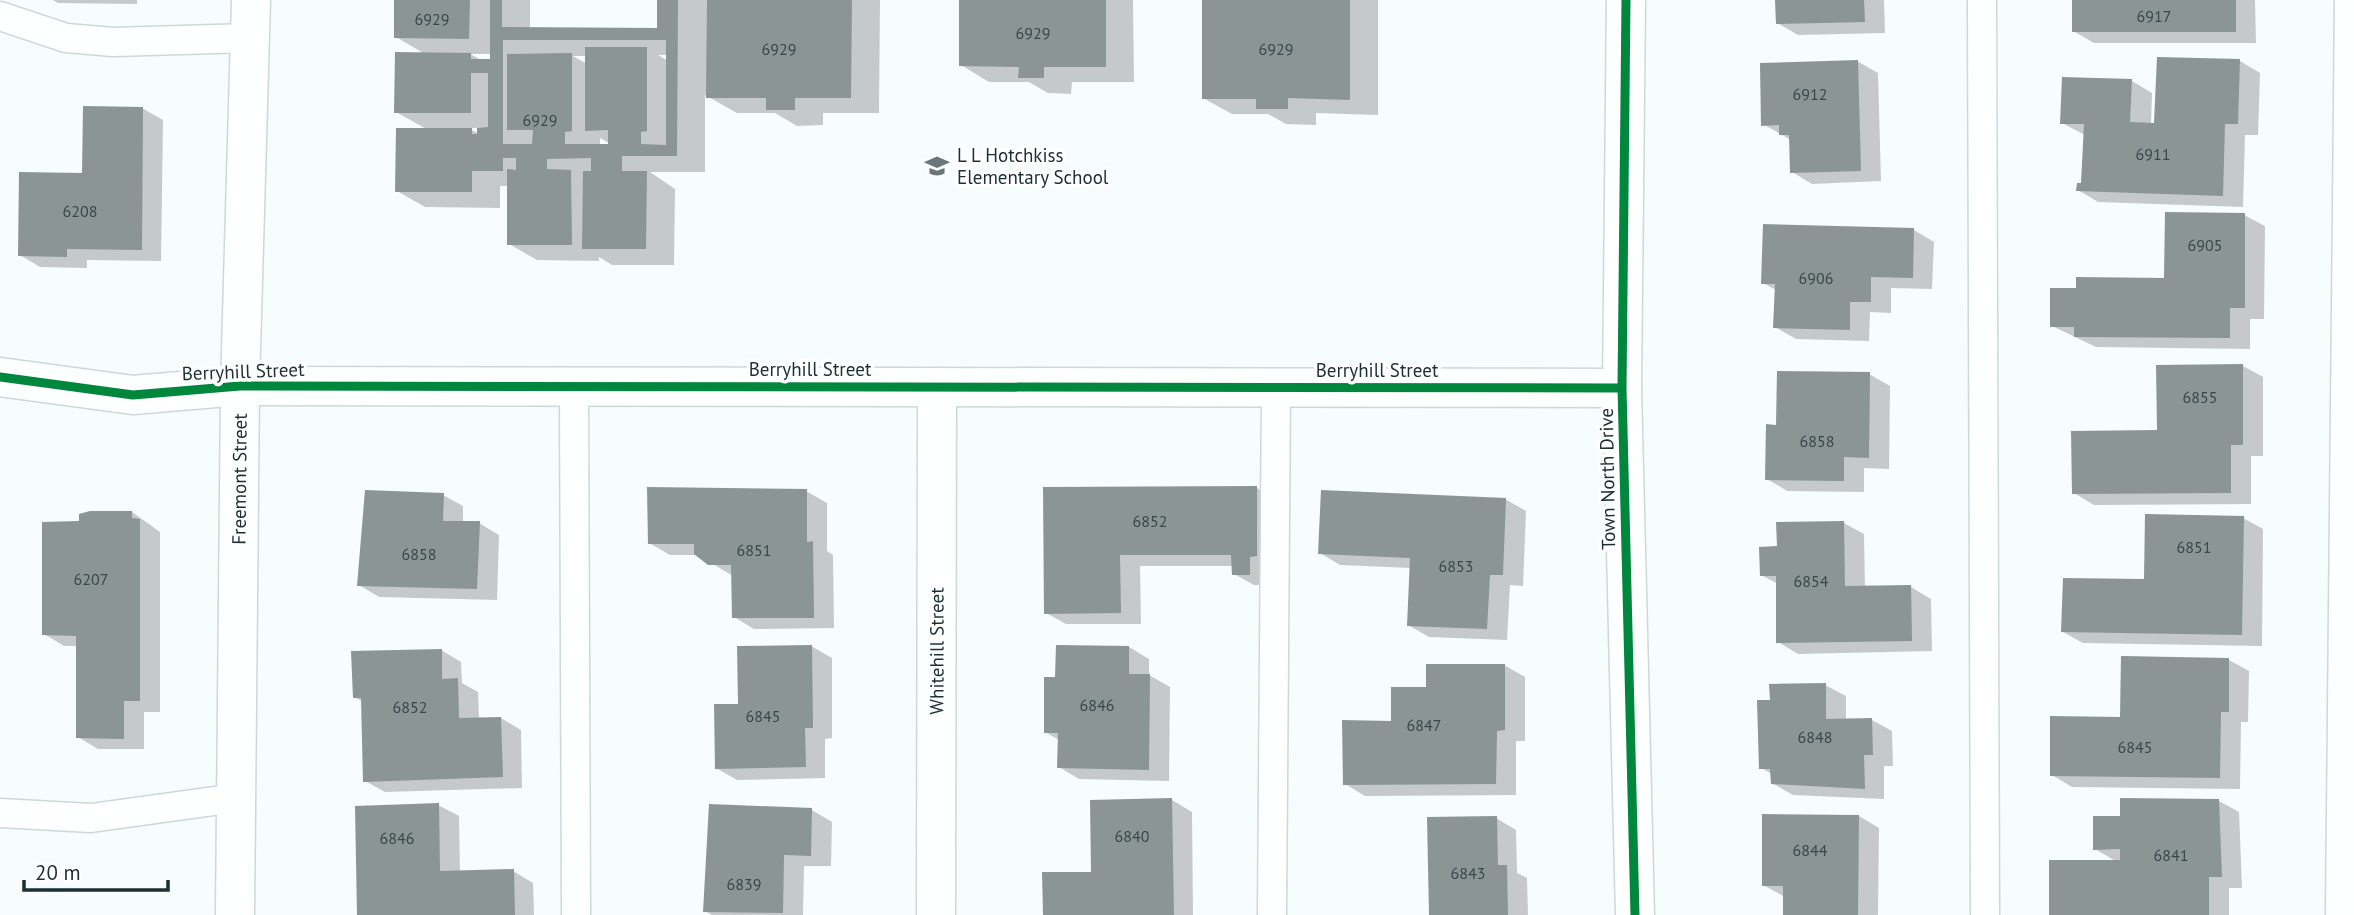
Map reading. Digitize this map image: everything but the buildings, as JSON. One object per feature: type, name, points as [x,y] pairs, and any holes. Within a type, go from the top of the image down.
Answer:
[{"type":"street","name":"Freemont Street","points":[[235,915],[240,386],[251,0]]},
{"type":"street","name":"Town North Drive","points":[[1626,0],[1622,388],[1635,915]]},
{"type":"street","points":[[2345,915],[2354,0]]},
{"type":"street","name":"Berryhill Street","points":[[0,377],[133,395],[240,386],[1622,388]]},
{"type":"street","name":"Whitehill Street","points":[[936,915],[937,387]]},
{"type":"lane","points":[[1982,0],[1985,915]]},
{"type":"lane","points":[[0,16],[66,38],[113,43],[250,38]]},
{"type":"lane","points":[[574,386],[576,915]]},
{"type":"lane","points":[[1272,915],[1276,388]]},
{"type":"lane","points":[[0,813],[91,818],[236,798]]},
{"type":"cycle path","points":[[1626,0],[1622,388],[1635,915]]},
{"type":"cycle path","points":[[0,377],[133,395],[240,386],[1622,388]]},
{"type":"place","name":"L L Hotchkiss Elementary School","points":[[937,166]]}]
